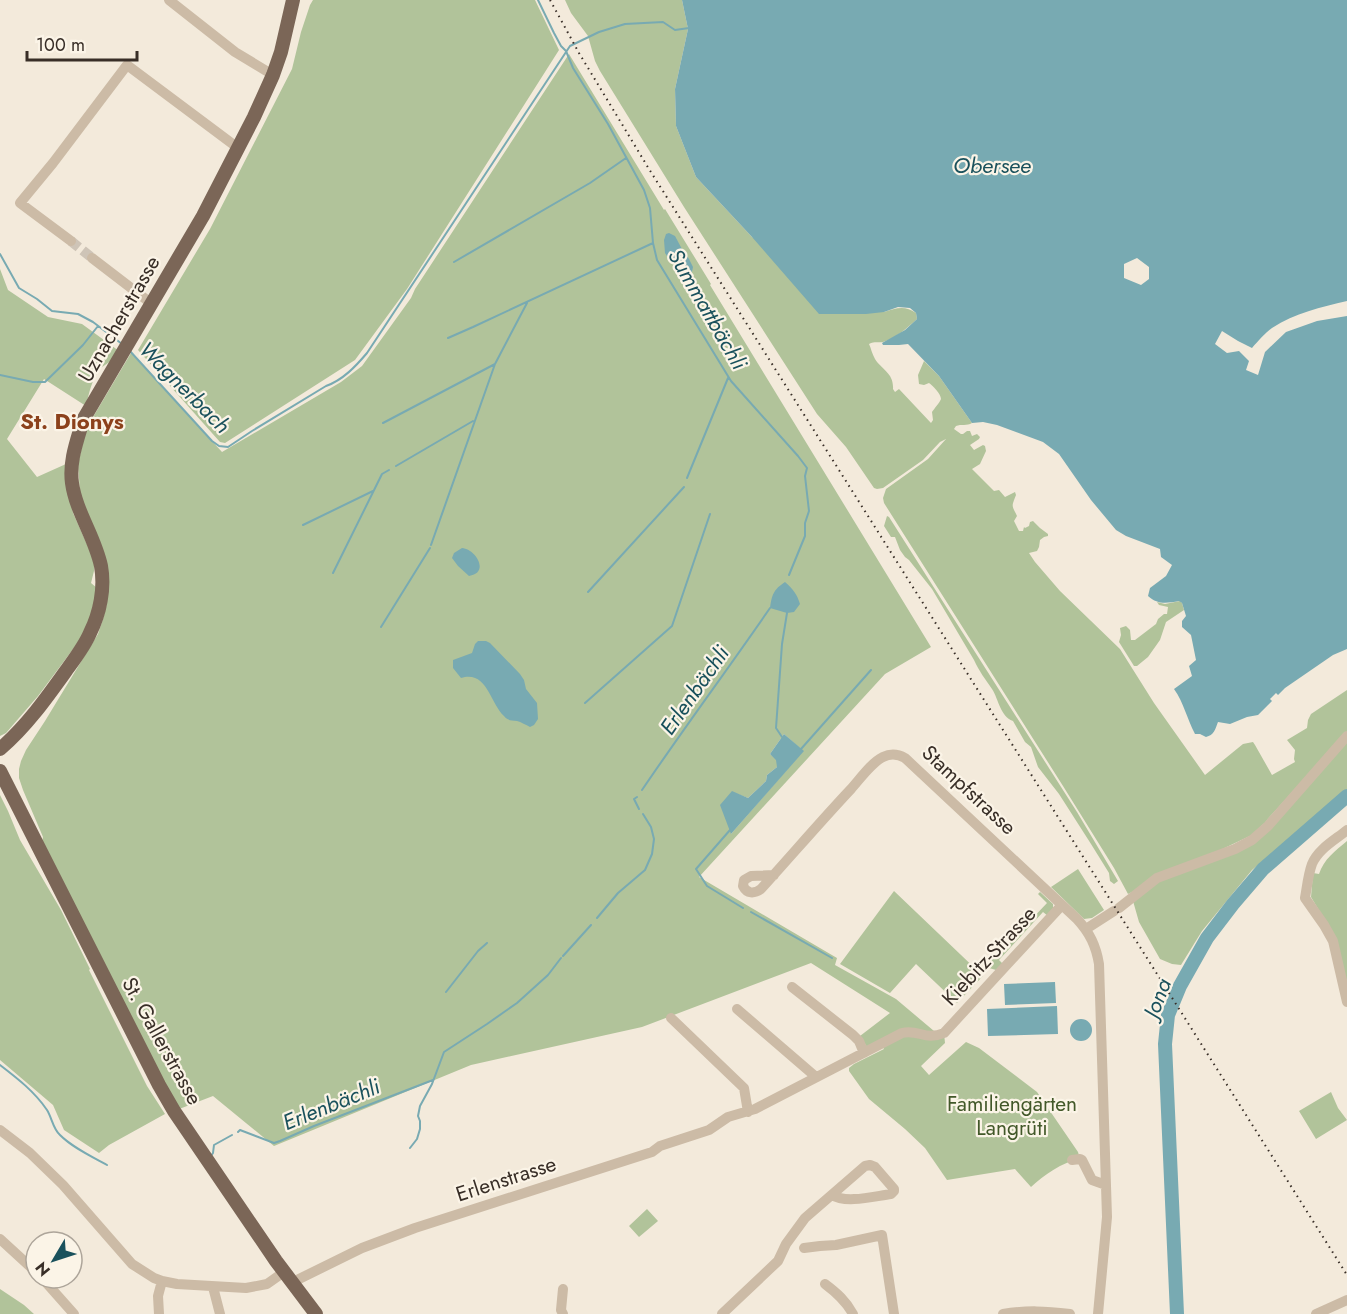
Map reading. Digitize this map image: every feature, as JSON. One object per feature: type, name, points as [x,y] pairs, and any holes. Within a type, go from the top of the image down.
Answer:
[{"type":"main road","name":"Uznacherstrasse","points":[[0,749],[44,702],[81,649],[98,615],[102,583],[101,566],[72,484],[71,465],[74,445],[83,420],[203,216],[238,148],[273,75],[281,52],[293,0]]},
{"type":"main road","name":"St. Gallerstrasse","points":[[0,771],[174,1111],[284,1272],[316,1314]]},
{"type":"street","points":[[169,0],[235,52],[273,75]]},
{"type":"street","points":[[71,241],[20,203],[127,65],[238,148]]},
{"type":"street","points":[[92,258],[152,304]]},
{"type":"street","points":[[1086,929],[1117,910],[1157,878],[1235,849],[1252,840],[1268,826],[1347,736]]},
{"type":"street","name":"Stampfstrasse","points":[[774,875],[871,767],[880,759],[895,754],[905,758],[1086,929],[1094,942],[1099,964],[1106,1185],[1106,1238],[1098,1314]]},
{"type":"street","points":[[1347,830],[1321,851],[1316,858],[1310,872],[1305,898],[1333,941],[1347,1002]]},
{"type":"street","name":"Kiebitz-Strasse","points":[[944,1033],[1062,905]]},
{"type":"street","points":[[792,987],[854,1035],[864,1053]]},
{"type":"street","points":[[737,1009],[816,1077]]},
{"type":"street","points":[[671,1018],[744,1088],[748,1112]]},
{"type":"street","name":"Erlenstrasse","points":[[293,1284],[375,1243],[415,1228],[652,1152],[660,1146],[710,1130],[728,1117],[748,1112],[905,1032],[930,1037],[944,1033]]},
{"type":"street","points":[[0,1130],[30,1153],[63,1185],[132,1264],[147,1275],[162,1281],[246,1288],[272,1281],[284,1272]]},
{"type":"street","points":[[1072,1160],[1080,1159],[1084,1162],[1092,1180],[1106,1185]]},
{"type":"street","points":[[722,1314],[778,1261],[786,1244],[806,1218],[832,1195],[867,1165],[875,1167],[894,1189],[891,1194],[849,1199],[840,1199],[832,1195]]},
{"type":"street","points":[[804,1248],[836,1245],[882,1235],[894,1314]]},
{"type":"street","points":[[0,1239],[24,1261]]},
{"type":"street","points":[[159,1314],[162,1281]]},
{"type":"street","points":[[825,1284],[841,1296],[853,1314]]},
{"type":"street","points":[[213,1287],[220,1314]]},
{"type":"street","points":[[563,1289],[561,1310],[563,1314]]},
{"type":"street","points":[[53,1290],[74,1314]]},
{"type":"street","points":[[1316,1314],[1347,1300]]},
{"type":"street","points":[[1004,1314],[1033,1310],[1070,1314]]},
{"type":"green space","points":[[313,0],[535,0],[559,50],[407,289],[355,360],[225,443],[220,442],[138,350],[210,229],[292,69],[301,32]]},
{"type":"green space","points":[[565,0],[682,0],[688,29],[675,89],[676,126],[696,177],[752,237],[884,312],[904,308],[916,313],[917,319],[897,335],[883,342],[869,344],[875,359],[892,379],[893,389],[895,392],[899,389],[931,423],[932,412],[941,397],[929,383],[919,384],[918,375],[924,361],[939,376],[972,423],[956,426],[954,429],[961,434],[970,431],[972,436],[977,434],[980,437],[970,445],[974,450],[985,446],[986,451],[980,464],[972,469],[994,491],[999,490],[1005,497],[1015,492],[1013,506],[1017,516],[1014,521],[1019,531],[1023,531],[1024,527],[1029,526],[1033,521],[1048,534],[1040,540],[1037,551],[1029,553],[1060,591],[1120,649],[1154,703],[1205,775],[1243,744],[1253,742],[1272,775],[1295,762],[1295,750],[1287,740],[1307,728],[1311,714],[1347,690],[1347,732],[1254,834],[1128,894],[1063,786],[884,503],[886,489],[928,459],[946,439],[940,442],[923,460],[883,488],[874,488],[846,447],[817,414],[684,207],[600,71],[588,36],[571,13]]},
{"type":"green space","name":"Familiengärten Langrüti","points":[[569,54],[931,647],[885,674],[699,877],[837,958],[835,965],[896,999],[934,1031],[944,1033],[945,1043],[921,1066],[929,1075],[966,1042],[979,1048],[1037,1092],[1078,1152],[1080,1159],[1054,1170],[1031,1187],[1015,1169],[947,1180],[925,1148],[869,1099],[849,1071],[854,1064],[884,1049],[879,1041],[867,1047],[860,1036],[890,1013],[811,963],[642,1027],[471,1065],[274,1146],[213,1096],[174,1111],[42,842],[43,837],[19,778],[21,761],[26,750],[98,634],[107,603],[108,587],[80,492],[78,464],[86,429],[131,353],[222,452],[341,382],[362,366],[411,298]],"holes":[[[784,734],[803,751],[731,834],[732,792],[748,798],[766,781],[767,775],[777,767],[777,760],[770,754]]]},
{"type":"green space","points":[[0,269],[8,290],[48,317],[82,324],[119,351],[95,376],[86,406],[44,379],[7,439],[37,477],[66,464],[73,513],[94,560],[91,583],[97,588],[88,629],[38,696],[6,733],[0,736]]},
{"type":"green space","points":[[887,516],[1077,812],[1118,881],[1114,884],[1110,881],[1109,873],[1059,794],[1038,767],[1031,747],[1025,742],[1013,721],[1002,712],[992,689],[932,589],[900,550],[895,537],[891,537],[884,526]]},
{"type":"green space","points":[[1180,601],[1184,610],[1166,622],[1160,640],[1148,657],[1134,666],[1119,642],[1120,628],[1126,626],[1130,630],[1131,640],[1135,640],[1156,624],[1164,614],[1167,614],[1168,607],[1159,605],[1157,602],[1165,604]]},
{"type":"green space","points":[[1347,740],[1347,791],[1252,870],[1202,931],[1181,965],[1160,959],[1139,922],[1133,901],[1157,882],[1234,853]]},
{"type":"green space","points":[[0,795],[20,840],[61,910],[147,1086],[165,1114],[109,1145],[99,1153],[64,1130],[53,1105],[0,1060]]},
{"type":"green space","points":[[1347,841],[1347,982],[1332,932],[1311,897],[1313,873],[1319,874],[1327,860]]},
{"type":"green space","points":[[1078,869],[1104,910],[1092,918],[1084,919],[1051,887]]},
{"type":"green space","points":[[894,891],[983,976],[957,1003],[916,964],[890,993],[840,964]]},
{"type":"green space","points":[[1040,892],[1053,904],[1053,909],[1048,916],[1043,912],[999,960],[1003,964],[996,970],[989,968],[987,960],[994,959],[1047,903],[1038,894]]},
{"type":"green space","points":[[1331,1092],[1338,1108],[1347,1120],[1316,1139],[1299,1111]]},
{"type":"green space","points":[[647,1209],[658,1221],[639,1237],[629,1226]]},
{"type":"green space","points":[[0,1289],[24,1305],[34,1314],[0,1314]]},
{"type":"water","name":"Obersee","points":[[682,0],[1347,0],[1347,301],[1290,318],[1269,330],[1252,348],[1222,331],[1215,344],[1227,353],[1239,351],[1249,361],[1246,370],[1258,375],[1265,352],[1286,332],[1317,321],[1347,316],[1347,649],[1333,655],[1278,695],[1276,693],[1270,699],[1272,701],[1258,715],[1230,724],[1218,722],[1213,733],[1206,737],[1195,734],[1174,689],[1192,676],[1189,666],[1196,660],[1191,635],[1182,627],[1182,621],[1186,616],[1182,603],[1179,601],[1159,602],[1148,596],[1150,588],[1166,576],[1172,565],[1161,557],[1160,549],[1116,530],[1091,500],[1059,454],[1043,442],[997,425],[983,422],[972,423],[939,376],[908,344],[883,345],[882,343],[905,330],[917,319],[916,313],[910,308],[898,307],[884,312],[866,314],[819,314],[696,177],[676,126],[675,89],[688,29]],"holes":[[[1137,258],[1149,267],[1149,279],[1141,285],[1124,278],[1124,264]]]},
{"type":"water","points":[[666,234],[675,236],[689,259],[693,267],[692,272],[684,271],[676,259],[665,253],[664,240]]},
{"type":"water","points":[[462,548],[472,552],[479,561],[479,570],[475,574],[469,576],[452,558],[454,553]]},
{"type":"water","points":[[785,582],[798,597],[800,604],[794,612],[787,613],[770,608],[774,593]]},
{"type":"water","points":[[478,641],[490,643],[524,680],[526,689],[537,703],[538,719],[534,725],[530,727],[519,721],[507,719],[482,683],[470,677],[461,678],[453,668],[453,660],[472,653]]},
{"type":"water","points":[[784,734],[804,751],[731,834],[720,805],[732,791],[748,798],[766,781],[767,775],[777,767],[776,760],[770,754]]},
{"type":"water","points":[[1055,982],[1056,1003],[1005,1005],[1004,984]]},
{"type":"water","points":[[1057,1006],[1058,1034],[988,1036],[987,1009]]},
{"type":"water","points":[[1077,1019],[1085,1019],[1092,1026],[1092,1034],[1085,1041],[1077,1041],[1070,1034],[1070,1026]]},
{"type":"waterway","name":"Summattbächli","points":[[538,0],[573,68],[608,124],[644,190],[650,208],[657,260],[731,381],[807,468],[805,476],[809,511],[805,523],[805,536],[789,575]]},
{"type":"waterway","points":[[129,350],[212,441],[219,446],[228,447],[344,376],[367,353],[570,46],[599,32],[625,24],[663,22],[675,30],[689,28]]},
{"type":"waterway","points":[[454,262],[590,183],[626,158]]},
{"type":"waterway","points":[[448,338],[653,243]]},
{"type":"waterway","name":"Wagnerbach","points":[[0,254],[19,288],[52,311],[78,314],[93,322],[122,344]]},
{"type":"waterway","points":[[431,545],[495,364],[527,303]]},
{"type":"waterway","points":[[0,375],[33,382],[45,382],[83,345],[98,326]]},
{"type":"waterway","points":[[383,423],[495,364]]},
{"type":"waterway","points":[[687,478],[728,378]]},
{"type":"waterway","points":[[396,466],[473,421]]},
{"type":"waterway","points":[[333,573],[382,474],[389,470]]},
{"type":"waterway","points":[[588,592],[684,487]]},
{"type":"waterway","points":[[303,525],[373,491]]},
{"type":"waterway","points":[[585,703],[672,626],[710,514]]},
{"type":"waterway","points":[[381,627],[430,548]]},
{"type":"waterway","name":"Erlenbächli","points":[[642,790],[770,608]]},
{"type":"waterway","points":[[782,737],[776,728],[782,644],[787,613]]},
{"type":"waterway","points":[[801,749],[871,670]]},
{"type":"waterway","name":"Jona","points":[[1177,1314],[1165,1044],[1168,1015],[1180,986],[1207,938],[1233,904],[1263,869],[1347,796]]},
{"type":"waterway","name":"Erlenbächli","points":[[637,797],[634,799],[639,809]]},
{"type":"waterway","name":"Erlenbächli","points":[[597,918],[618,893],[645,870],[652,854],[654,839],[651,827],[643,814]]},
{"type":"waterway","points":[[730,830],[696,869],[707,886],[743,908]]},
{"type":"waterway","points":[[751,912],[832,958]]},
{"type":"waterway","name":"Erlenbächli","points":[[563,956],[591,925]]},
{"type":"waterway","points":[[446,992],[487,943]]},
{"type":"waterway","name":"Erlenbächli","points":[[410,1148],[417,1139],[420,1129],[418,1116],[420,1106],[432,1084],[444,1052],[517,1003],[548,975],[561,958]]},
{"type":"waterway","name":"Erlenbächli","points":[[0,1065],[37,1097],[47,1110],[56,1130],[65,1140],[107,1165]]},
{"type":"waterway","name":"Erlenbächli","points":[[238,1132],[240,1130],[274,1143],[433,1080]]},
{"type":"waterway","name":"Erlenbächli","points":[[211,1156],[214,1145],[232,1135]]},
{"type":"tunnel","points":[[71,241],[92,258]]},
{"type":"railway","points":[[550,0],[649,169],[1347,1275]]},
{"type":"district","name":"St. Dionys","points":[[72,421]]}]
